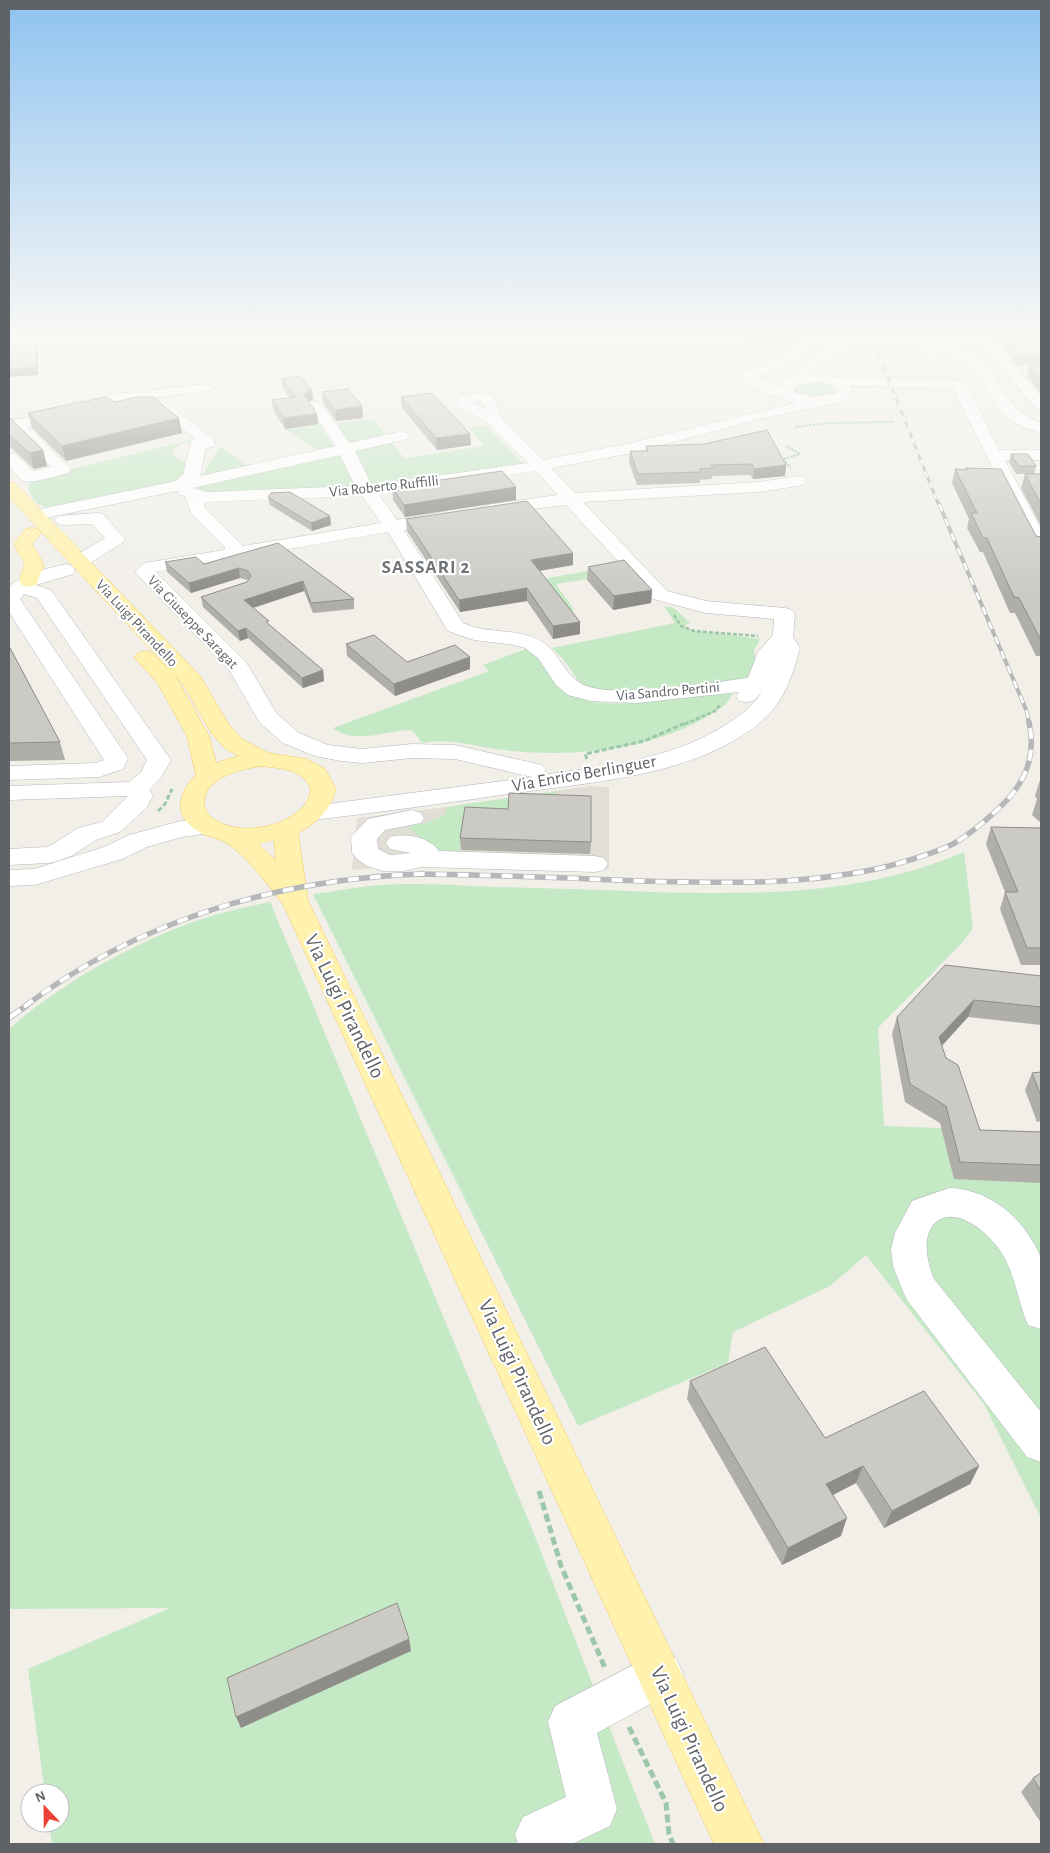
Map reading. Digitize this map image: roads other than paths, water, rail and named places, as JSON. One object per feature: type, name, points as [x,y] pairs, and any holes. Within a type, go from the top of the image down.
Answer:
[{"type":"main road","name":"Via Luigi Pirandello","points":[[9,487],[36,523],[166,679],[198,736],[208,776]]},
{"type":"main road","name":"Via Luigi Pirandello","points":[[9,508],[36,523]]},
{"type":"main road","points":[[25,584],[35,566],[33,559],[24,549],[24,543],[36,523]]},
{"type":"main road","name":"Via Luigi Pirandello","points":[[73,566],[192,681],[220,729],[234,744],[262,759]]},
{"type":"main road","points":[[262,759],[280,759],[297,763],[311,770],[320,779],[324,789],[320,805],[313,813],[285,830],[268,834],[233,835],[207,826],[198,819],[192,809],[192,799],[197,787],[208,776],[232,764],[262,759]]},
{"type":"main road","name":"Via Luigi Pirandello","points":[[285,830],[295,901]]},
{"type":"main road","name":"Via Luigi Pirandello","points":[[233,835],[263,862],[295,901],[739,1844]]},
{"type":"street","points":[[185,423],[205,438],[201,444],[191,477],[191,496],[234,546],[233,552],[317,540],[461,514]]},
{"type":"street","points":[[328,423],[345,447],[360,481],[369,490]]},
{"type":"street","points":[[497,423],[540,466],[660,595],[679,602],[706,607],[790,637]]},
{"type":"street","name":"Via Roberto Ruffilli","points":[[191,496],[209,501],[218,497],[369,490],[540,466],[632,448],[726,423]]},
{"type":"street","points":[[979,423],[995,455],[1016,481],[1041,546]]},
{"type":"street","points":[[9,457],[29,477],[63,469],[11,424]]},
{"type":"street","points":[[36,523],[191,496],[202,482],[345,447],[402,436]]},
{"type":"street","points":[[201,444],[211,446],[225,443]]},
{"type":"street","points":[[995,455],[1035,455],[1041,471]]},
{"type":"street","points":[[479,511],[635,493],[759,487],[798,481]]},
{"type":"street","name":"Via Sandro Pertini","points":[[369,490],[455,627],[477,635],[532,644],[546,654],[567,684],[575,690],[596,696],[631,696],[746,684]]},
{"type":"street","points":[[9,774],[99,770],[115,764],[116,758],[10,600],[10,595],[25,584],[73,566],[116,539],[97,518],[36,523]]},
{"type":"street","name":"Via Giuseppe Saragat","points":[[233,552],[151,567],[145,572],[150,579],[188,602],[238,667],[268,718],[291,738],[323,751],[340,754],[362,756],[412,751],[455,752],[534,770]]},
{"type":"street","points":[[9,793],[134,789],[148,779],[159,760],[44,594],[25,584]]},
{"type":"street","name":"Via Enrico Berlinguer","points":[[324,789],[358,794],[589,762],[656,749],[701,732],[737,708],[746,684],[768,652],[790,637]]},
{"type":"street","name":"Via Enrico Berlinguer","points":[[313,813],[433,798],[642,766],[692,751],[722,738],[754,716],[769,699],[783,674],[790,637]]},
{"type":"street","points":[[9,857],[49,855],[77,842],[86,834],[111,827],[138,802],[141,795],[134,789]]},
{"type":"street","points":[[433,798],[439,801],[440,810],[437,814],[377,824],[364,837],[365,852],[379,862],[406,862],[422,859],[595,864]]},
{"type":"street","points":[[138,841],[192,799]]},
{"type":"street","points":[[9,878],[35,877],[113,853],[138,841],[181,829],[207,826]]},
{"type":"street","points":[[400,843],[418,846],[428,854],[422,859]]},
{"type":"street","points":[[1041,1313],[1029,1270],[1018,1244],[996,1221],[975,1207],[948,1202],[924,1211],[913,1230],[907,1248],[909,1263],[920,1289],[1041,1443]]},
{"type":"street","points":[[543,1844],[540,1834],[594,1809],[570,1722],[660,1674]]},
{"type":"railway","points":[[906,423],[939,506]]},
{"type":"railway","points":[[939,504],[1027,712],[1029,724]]},
{"type":"railway","points":[[24,1007],[68,977],[114,950],[162,928],[212,910],[263,895],[315,885],[421,874],[671,882],[765,882],[827,877],[889,866],[929,854],[953,844],[965,837],[1007,800],[1021,780],[1030,759],[1031,735],[1029,722]]},
{"type":"railway","points":[[9,1018],[26,1006]]},
{"type":"district","name":"SASSARI 2","points":[[426,566]]}]
